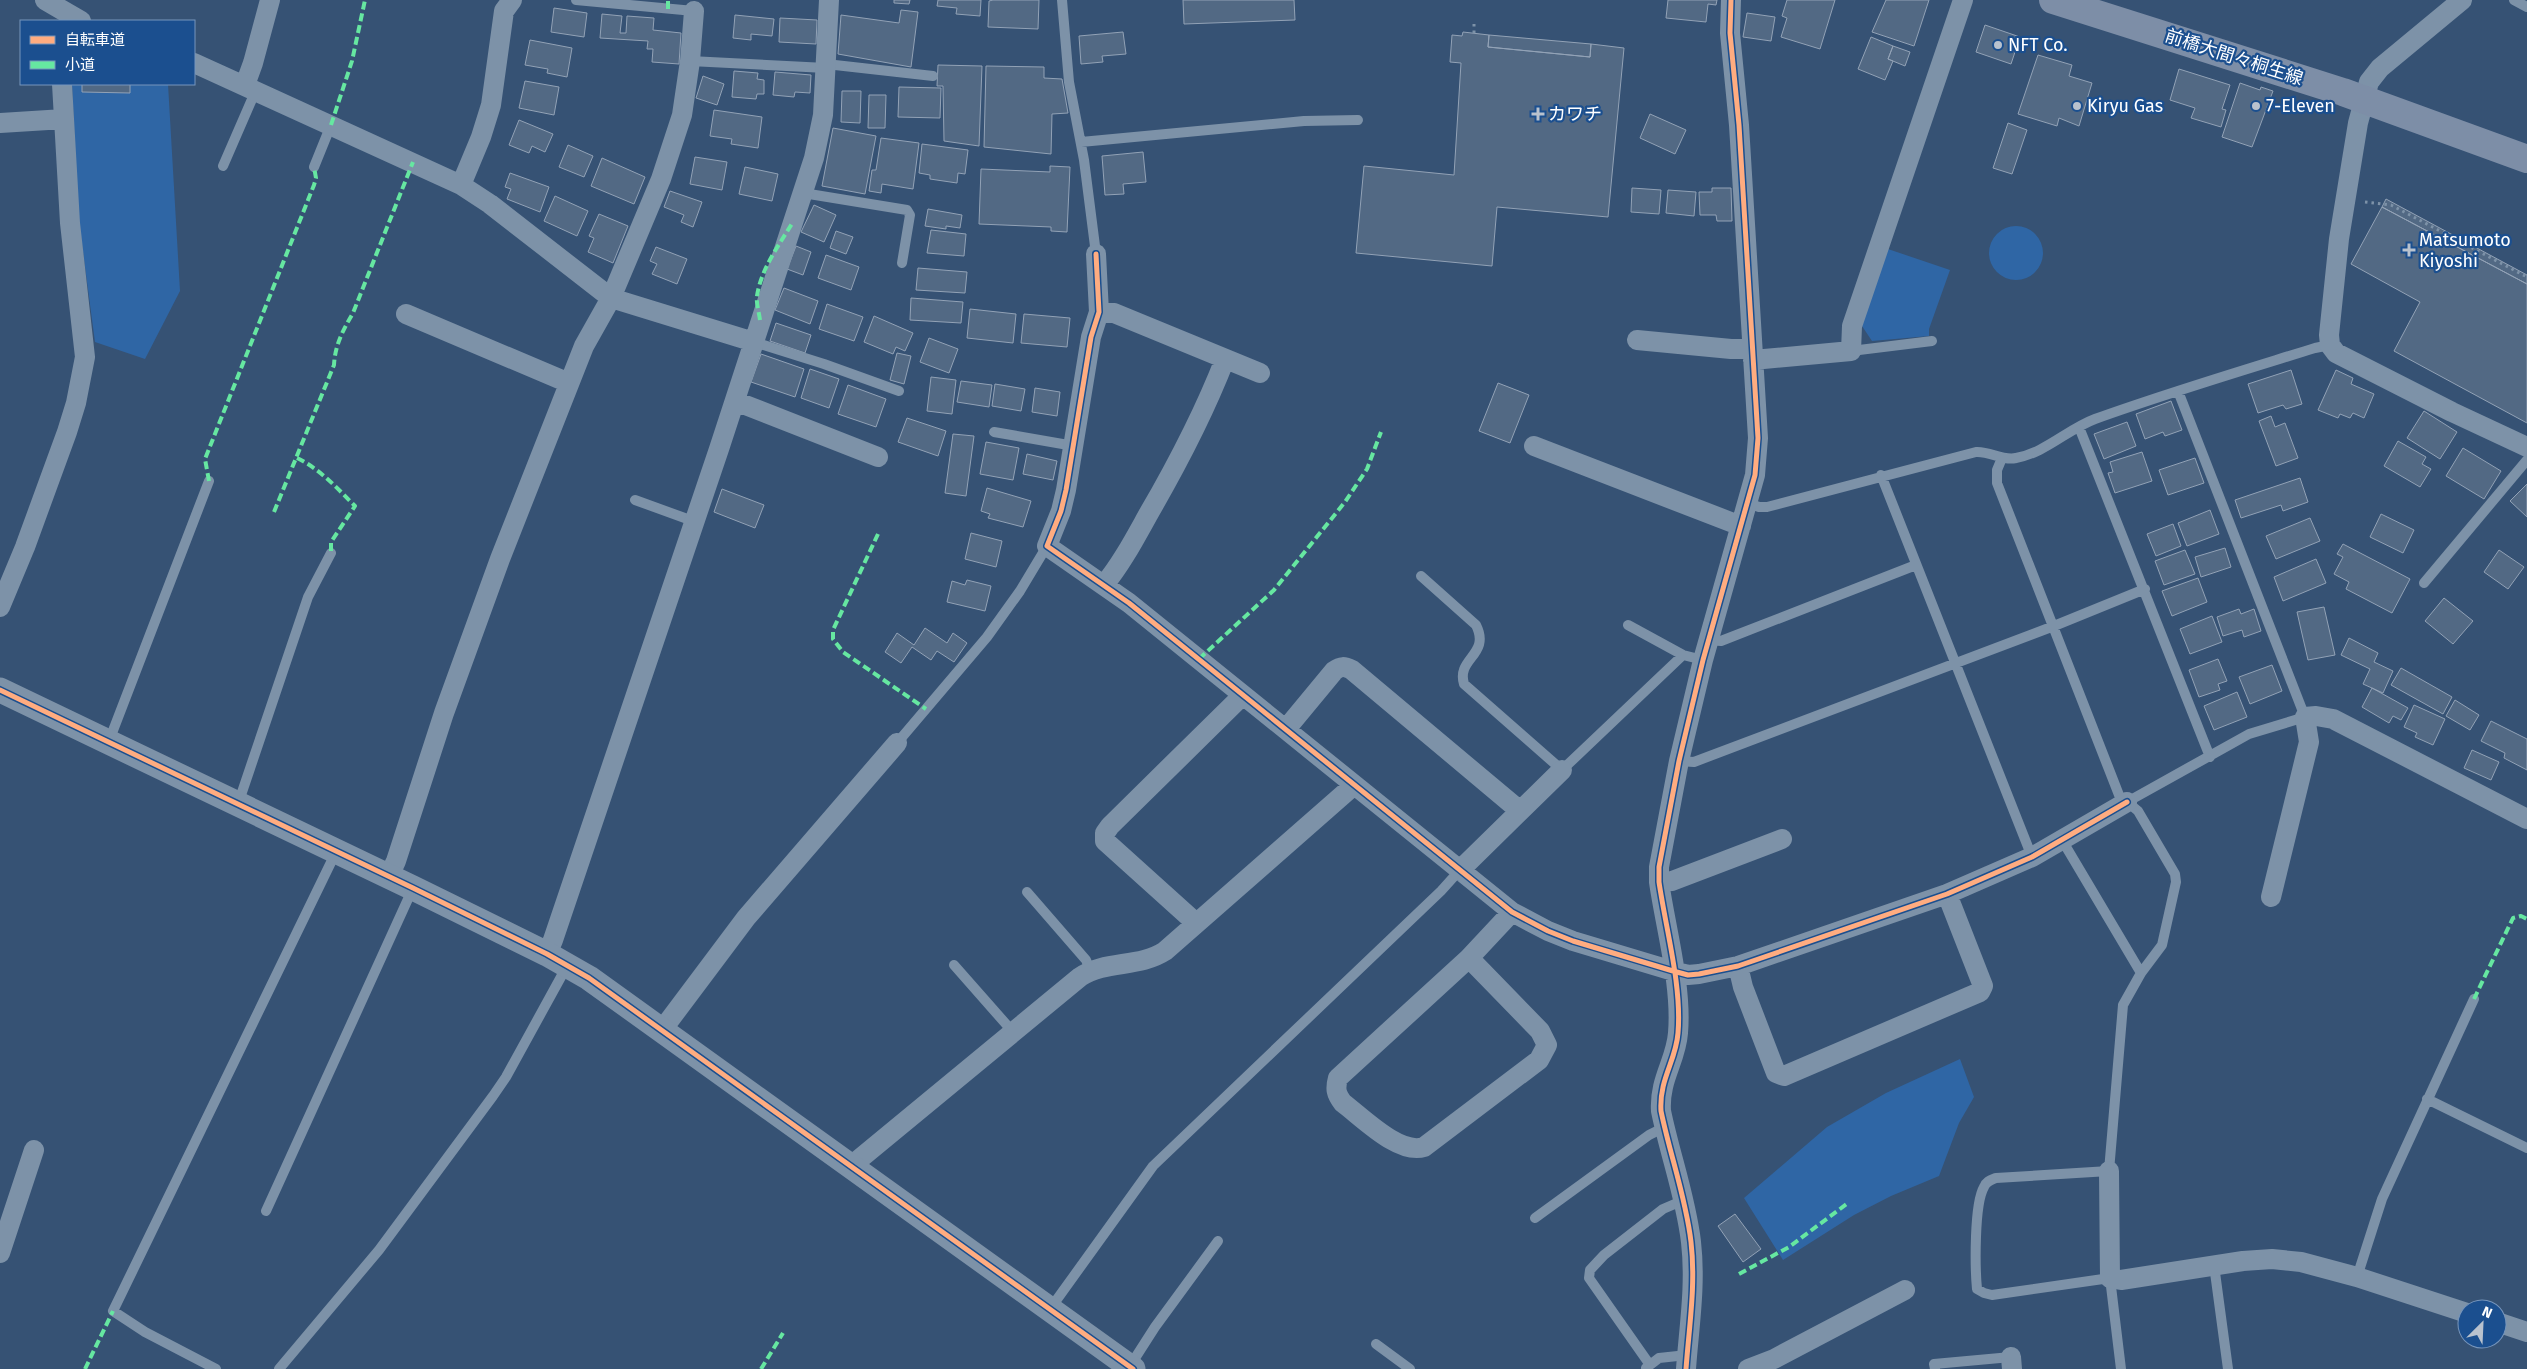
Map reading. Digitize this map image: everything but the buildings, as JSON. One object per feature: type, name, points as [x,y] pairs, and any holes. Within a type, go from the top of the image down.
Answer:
[{"type":"main road","name":"前橋大間々桐生線","points":[[2053,0],[2364,99],[2527,159]]},
{"type":"street","points":[[45,0],[70,19]]},
{"type":"street","points":[[250,87],[253,63],[270,0]]},
{"type":"street","points":[[461,185],[481,137],[491,105],[504,10],[512,0]]},
{"type":"street","points":[[557,960],[554,940],[693,521],[735,401],[802,193],[820,130],[826,66],[829,0]]},
{"type":"street","points":[[1686,1362],[1693,1278],[1691,1242],[1684,1200],[1664,1127],[1660,1099],[1665,1074],[1678,1033],[1678,1015],[1659,882],[1659,868],[1703,660],[1748,503],[1755,476],[1758,451],[1739,125],[1730,33],[1731,0]]},
{"type":"street","points":[[1636,340],[1731,349],[1752,355],[1851,351],[1852,326],[1963,0]]},
{"type":"street","points":[[2462,0],[2380,68],[2369,82],[2358,123],[2339,239],[2329,335],[2330,345],[2336,353],[2452,412],[2527,447]]},
{"type":"street","points":[[389,876],[396,861],[457,676],[569,383],[584,346],[611,298],[661,179],[682,114],[690,61],[694,11]]},
{"type":"street","points":[[195,62],[461,185],[490,204],[611,298],[754,342]]},
{"type":"street","points":[[0,607],[25,547],[67,432],[76,403],[85,357],[70,223],[62,85]]},
{"type":"street","points":[[0,123],[64,120]]},
{"type":"street","points":[[1096,254],[1099,312],[1090,337],[1074,446],[1061,511],[1047,546],[1104,585],[1512,912],[1548,931],[1673,971],[1688,975],[1699,974],[1738,966],[1947,894],[2032,857],[2127,802]]},
{"type":"street","points":[[1099,312],[1114,313],[1260,373]]},
{"type":"street","points":[[406,314],[569,383]]},
{"type":"street","points":[[1104,585],[1119,566],[1178,462],[1200,420],[1225,359]]},
{"type":"street","points":[[735,401],[878,457]]},
{"type":"street","points":[[1534,446],[1741,526]]},
{"type":"street","points":[[1286,729],[1334,671],[1345,666],[1519,810]]},
{"type":"street","points":[[0,690],[389,876],[557,960],[662,1030],[1130,1368]]},
{"type":"street","points":[[1196,923],[1105,841],[1105,833],[1243,695]]},
{"type":"street","points":[[2271,896],[2309,742],[2305,717],[2316,716],[2333,719],[2527,819]]},
{"type":"street","points":[[662,1030],[746,918],[897,743]]},
{"type":"street","points":[[1460,871],[1519,810],[1562,770]]},
{"type":"street","points":[[851,1166],[1090,970],[1155,957],[1353,786]]},
{"type":"street","points":[[1659,882],[1672,881],[1782,839]]},
{"type":"street","points":[[1738,966],[1743,987],[1776,1073],[1784,1076],[1980,992],[1983,986],[1947,894]]},
{"type":"street","points":[[1469,958],[1540,1031],[1547,1045],[1545,1053],[1539,1060],[1424,1146],[1415,1149],[1406,1147],[1395,1142],[1343,1103],[1337,1096],[1335,1087],[1338,1078],[1469,958],[1512,912]]},
{"type":"street","points":[[0,1253],[34,1150]]},
{"type":"street","points":[[2109,1171],[2110,1278],[2121,1280],[2272,1259],[2301,1262],[2357,1276],[2457,1310]]},
{"type":"street","points":[[1748,1369],[1774,1359],[1906,1290]]},
{"type":"street","points":[[2507,1325],[2527,1332]]},
{"type":"lane","points":[[576,0],[694,11]]},
{"type":"lane","points":[[1062,0],[1069,82],[1081,142],[1096,254]]},
{"type":"lane","points":[[2514,0],[2527,7]]},
{"type":"lane","points":[[690,61],[826,66],[933,76]]},
{"type":"lane","points":[[223,166],[250,87]]},
{"type":"lane","points":[[1081,142],[1304,121],[1358,120]]},
{"type":"lane","points":[[314,167],[331,125]]},
{"type":"lane","points":[[802,193],[907,210],[910,215],[902,263]]},
{"type":"lane","points":[[1851,351],[1932,340]]},
{"type":"lane","points":[[754,342],[824,364],[899,391]]},
{"type":"lane","points":[[1748,503],[1759,507],[1767,507],[1881,475],[1976,452],[1989,452],[2002,458],[2018,458],[2079,427],[2178,391],[2330,345]]},
{"type":"lane","points":[[2127,802],[2249,734],[2305,717],[2178,391]]},
{"type":"lane","points":[[2079,427],[2145,589],[2210,757]]},
{"type":"lane","points":[[994,432],[1074,446]]},
{"type":"lane","points":[[2002,458],[1997,470],[1997,483],[2119,795],[2138,811],[2175,874],[2176,882],[2162,945],[2140,973],[2123,1005],[2109,1171],[1996,1178],[1989,1181],[1982,1192],[1976,1236],[1978,1289],[1992,1295],[2110,1278],[2121,1369]]},
{"type":"lane","points":[[2424,583],[2527,460]]},
{"type":"lane","points":[[1881,475],[2032,857]]},
{"type":"lane","points":[[108,743],[209,481]]},
{"type":"lane","points":[[635,500],[693,521]]},
{"type":"lane","points":[[897,743],[987,637],[1020,591],[1047,546]]},
{"type":"lane","points":[[238,805],[245,790],[308,597],[331,552]]},
{"type":"lane","points":[[1709,640],[1721,640],[1916,566]]},
{"type":"lane","points":[[1421,576],[1476,625],[1481,633],[1481,643],[1464,668],[1462,676],[1464,684],[1562,770],[1683,655]]},
{"type":"lane","points":[[1680,762],[1694,762],[2054,626],[2145,589]]},
{"type":"lane","points":[[1628,625],[1683,655],[1703,660]]},
{"type":"lane","points":[[2062,840],[2140,973]]},
{"type":"lane","points":[[216,1369],[145,1332],[113,1311],[336,852]]},
{"type":"lane","points":[[1050,1309],[1153,1166],[1442,891],[1460,871]]},
{"type":"lane","points":[[266,1211],[412,888]]},
{"type":"lane","points":[[1028,892],[1086,960],[1090,970]]},
{"type":"lane","points":[[279,1369],[379,1250],[506,1077],[557,960]]},
{"type":"lane","points":[[954,965],[1013,1032]]},
{"type":"lane","points":[[2357,1276],[2382,1199],[2474,999]]},
{"type":"lane","points":[[2427,1099],[2527,1148]]},
{"type":"lane","points":[[1535,1218],[1649,1135],[1664,1127]]},
{"type":"lane","points":[[1684,1200],[1663,1209],[1604,1255],[1590,1270],[1589,1278],[1647,1367],[1660,1358],[1686,1362]]},
{"type":"lane","points":[[1130,1368],[1155,1327],[1218,1241]]},
{"type":"lane","points":[[2214,1266],[2228,1369]]},
{"type":"lane","points":[[1376,1344],[1410,1369]]},
{"type":"lane","points":[[1935,1369],[1934,1364],[2011,1363]]},
{"type":"path","points":[[1474,21],[1474,33]]},
{"type":"path","points":[[2356,201],[2392,205],[2527,277]]},
{"type":"shaded area","points":[[72,85],[168,85],[180,291],[145,359],[95,342],[78,214]]},
{"type":"shaded area","points":[[2011,226],[2021,226],[2031,230],[2039,238],[2043,253],[2039,268],[2031,276],[2021,280],[2011,280],[2001,276],[1993,268],[1989,258],[1989,248],[1993,238],[2001,230]]},
{"type":"shaded area","points":[[1885,248],[1950,270],[1929,329],[1929,336],[1872,341],[1860,323]]},
{"type":"shaded area","points":[[1960,1059],[1974,1097],[1959,1123],[1939,1176],[1891,1196],[1854,1215],[1783,1260],[1744,1198],[1827,1127],[1886,1093]]},
{"type":"marked path","points":[[331,125],[352,61],[365,0]]},
{"type":"marked path","points":[[668,0],[668,9]]},
{"type":"marked path","points":[[274,512],[334,365],[340,338],[353,313],[413,162]]},
{"type":"marked path","points":[[209,481],[205,459],[314,185],[316,178],[314,167]]},
{"type":"marked path","points":[[760,320],[757,299],[762,276],[771,257],[793,222]]},
{"type":"marked path","points":[[1199,659],[1274,590],[1345,502],[1367,469],[1381,432]]},
{"type":"marked path","points":[[297,458],[321,473],[355,506],[331,542],[331,553]]},
{"type":"marked path","points":[[878,534],[833,630],[833,639],[843,652],[926,709]]},
{"type":"marked path","points":[[2474,999],[2513,918],[2521,916],[2527,919]]},
{"type":"marked path","points":[[1739,1274],[1789,1247],[1848,1203]]},
{"type":"marked path","points":[[85,1369],[113,1311]]},
{"type":"marked path","points":[[761,1369],[783,1333]]},
{"type":"cycle path","points":[[1686,1369],[1693,1274],[1689,1226],[1661,1111],[1665,1080],[1677,1043],[1679,1015],[1676,977],[1659,882],[1659,867],[1679,761],[1703,660],[1755,475],[1758,438],[1739,125],[1730,33],[1731,0]]},
{"type":"cycle path","points":[[1096,254],[1099,312],[1091,337],[1066,490],[1061,511],[1047,546],[1129,603],[1512,912],[1548,931],[1573,941],[1688,975],[1699,974],[1738,966],[1947,894],[2032,857],[2127,802]]},
{"type":"cycle path","points":[[0,690],[413,888],[547,954],[589,978],[1133,1369]]},
{"type":"place","name":"NFT Co.","points":[[1998,45]]},
{"type":"place","name":"Kiryu Gas","points":[[2077,106]]},
{"type":"place","name":"7-Eleven","points":[[2256,106]]},
{"type":"place","name":"カワチ","points":[[1538,114]]},
{"type":"place","name":"Matsumoto Kiyoshi","points":[[2409,250]]}]
